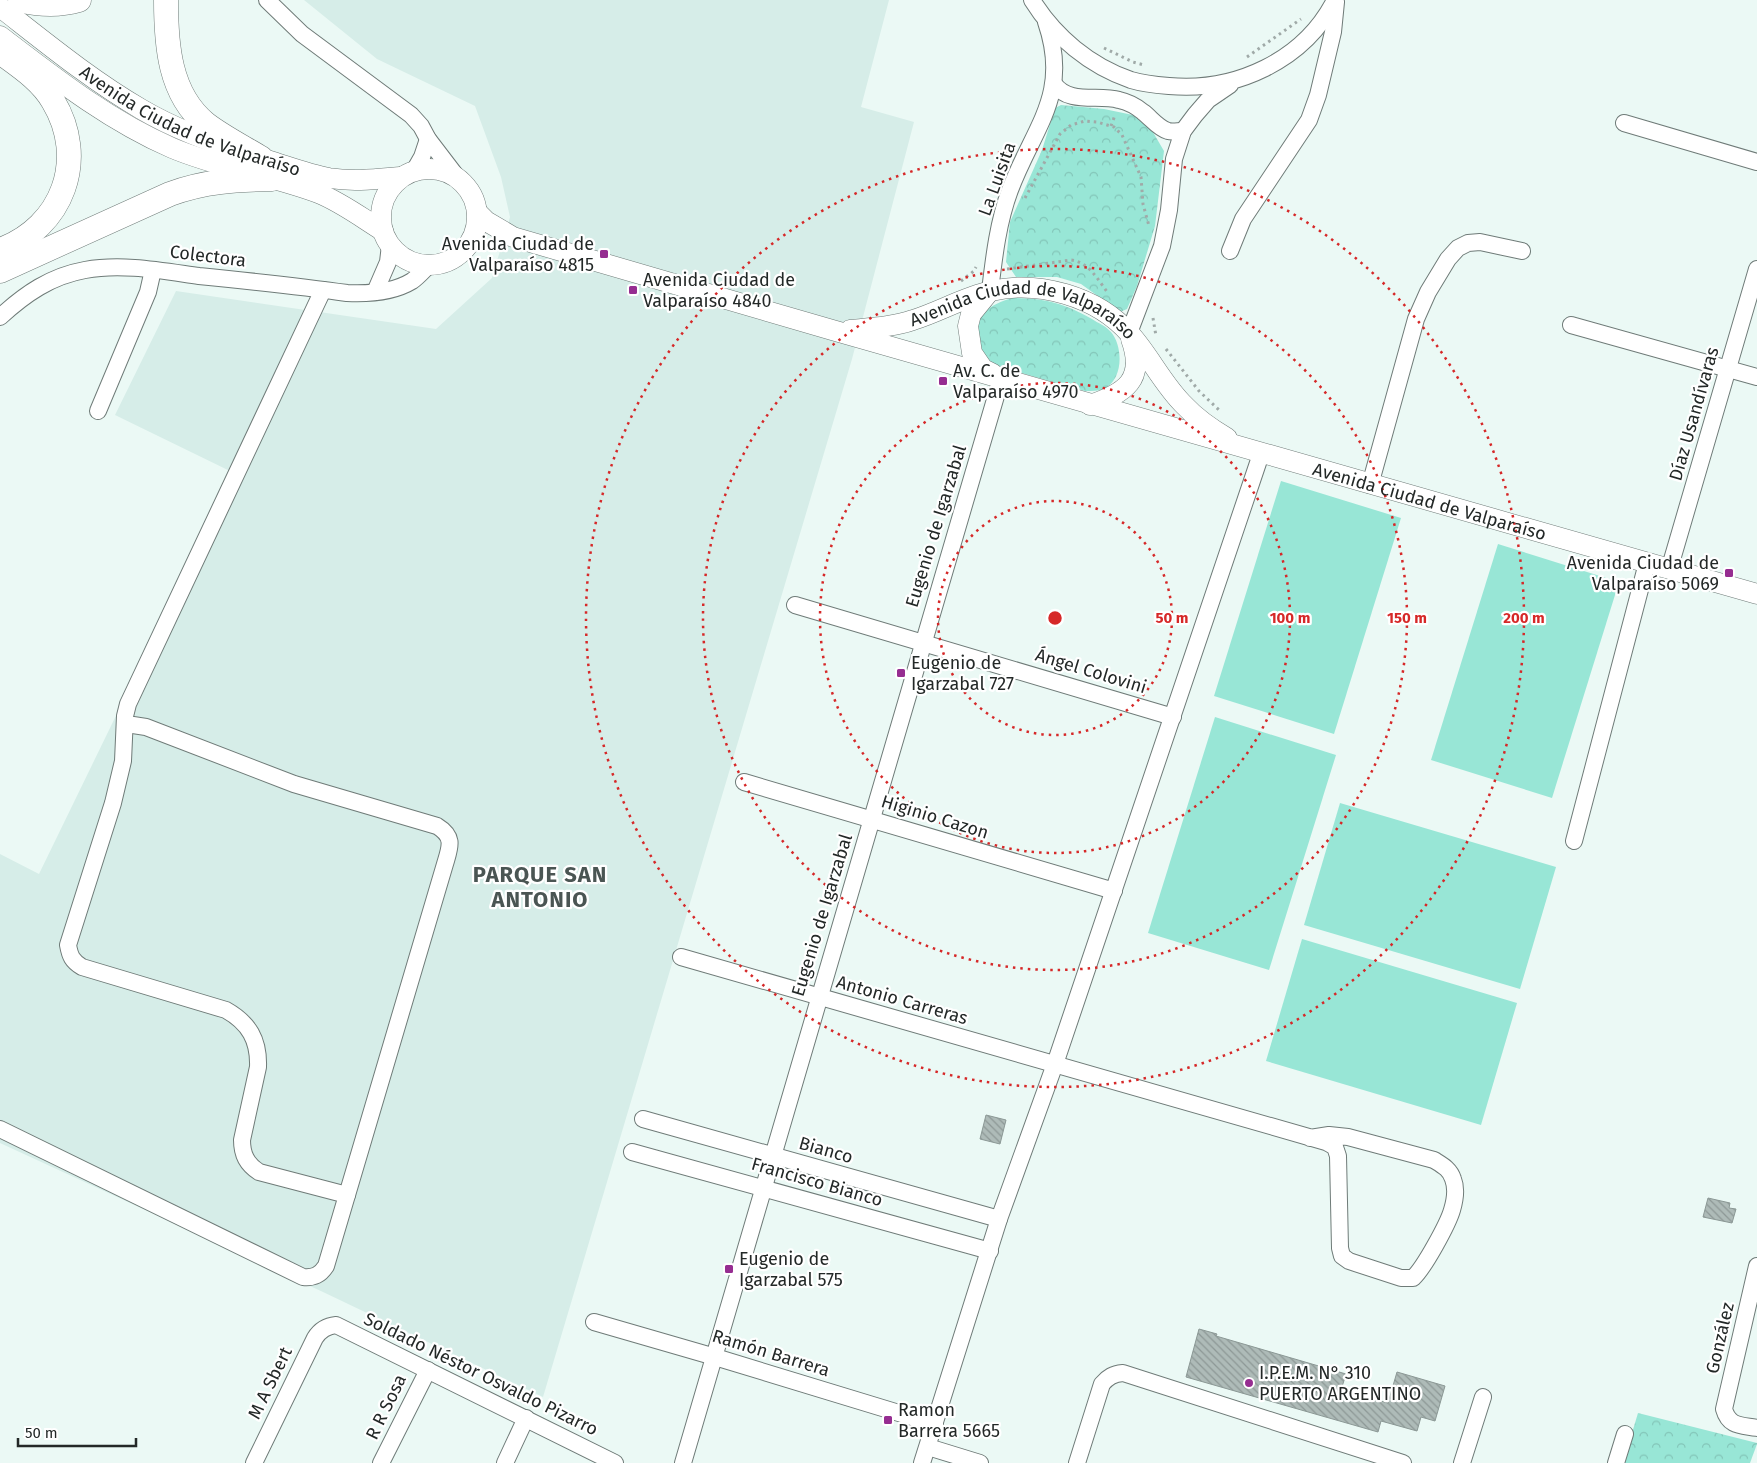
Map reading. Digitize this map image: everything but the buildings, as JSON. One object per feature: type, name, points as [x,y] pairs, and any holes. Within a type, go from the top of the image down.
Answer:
[{"type":"highway","points":[[20,0],[49,5],[66,4],[79,0]]},
{"type":"highway","points":[[166,0],[167,43],[171,64],[184,98],[205,123],[262,158]]},
{"type":"highway","points":[[0,52],[28,73],[52,100],[61,115],[67,134],[69,155],[67,176],[62,196],[52,212],[41,226],[26,238],[0,250]]},
{"type":"highway","points":[[0,271],[189,187],[227,180],[272,179]]},
{"type":"main road","name":"Avenida Ciudad de Valparaíso","points":[[0,7],[96,80],[142,109],[197,136],[329,178],[368,180],[408,174]]},
{"type":"main road","name":"Avenida Ciudad de Valparaíso","points":[[0,36],[96,107],[144,135],[207,161],[317,193],[331,199],[387,238]]},
{"type":"main road","points":[[429,168],[444,170],[457,177],[468,187],[475,200],[477,223],[469,245],[458,256],[444,263],[430,265],[414,263],[401,256],[387,238],[381,216],[383,201],[390,188],[408,174],[429,168]]},
{"type":"main road","name":"Avenida Ciudad de Valparaíso","points":[[477,212],[491,225],[513,237],[1090,405],[1757,594]]},
{"type":"main road","name":"Avenida Ciudad de Valparaíso","points":[[469,245],[494,238],[513,237]]},
{"type":"main road","name":"Avenida Ciudad de Valparaíso","points":[[840,331],[883,327],[913,320],[990,291],[1018,287],[1039,288],[1063,293],[1093,306],[1110,316],[1129,333],[1184,406],[1208,426],[1254,452]]},
{"type":"main road","points":[[990,291],[971,314],[968,326],[969,337],[972,353],[983,369],[1001,379]]},
{"type":"main road","points":[[1090,405],[1128,387],[1134,374],[1137,359],[1129,333]]},
{"type":"street","points":[[267,0],[302,34],[411,115],[457,177]]},
{"type":"street","name":"La Luisita","points":[[1032,0],[1044,17],[1072,47],[1084,56],[1133,81],[1178,87],[1216,85],[1255,74],[1275,64],[1291,53],[1322,21],[1336,0]]},
{"type":"street","points":[[1230,251],[1243,219],[1310,120],[1333,32],[1336,0]]},
{"type":"street","name":"La Luisita","points":[[990,291],[1001,268],[1002,219],[1012,186],[1046,113],[1054,84],[1053,41],[1044,17]]},
{"type":"street","points":[[1055,68],[1060,60],[1068,55],[1084,56]]},
{"type":"street","name":"La Luisita","points":[[1129,333],[1162,244],[1169,210],[1174,159],[1183,131],[1208,100],[1238,79]]},
{"type":"street","points":[[1054,84],[1058,90],[1073,96],[1120,100],[1133,105],[1160,128],[1167,131],[1183,131]]},
{"type":"street","points":[[1178,87],[1186,92],[1192,100],[1195,114]]},
{"type":"street","points":[[1624,124],[1757,162]]},
{"type":"street","points":[[408,174],[422,157],[428,139]]},
{"type":"street","points":[[375,292],[384,273],[387,238]]},
{"type":"street","points":[[1370,485],[1416,319],[1428,292],[1448,259],[1458,248],[1468,243],[1480,242],[1522,252]]},
{"type":"street","name":"Colectora","points":[[0,317],[34,289],[57,278],[85,270],[111,268],[152,270],[357,294],[398,288],[413,280],[430,265]]},
{"type":"street","name":"Díaz Usandívaras","points":[[1669,570],[1757,269]]},
{"type":"street","points":[[98,411],[148,292],[152,270]]},
{"type":"street","points":[[324,290],[128,704],[123,761],[113,802],[68,945],[74,962],[82,967],[226,1010],[240,1018],[249,1029],[257,1048],[258,1058],[258,1067],[242,1140],[245,1158],[252,1168],[259,1172],[347,1195]]},
{"type":"street","points":[[1571,325],[1757,377]]},
{"type":"street","name":"Eugenio de Igarzabal","points":[[683,1463],[922,642],[1001,379]]},
{"type":"street","points":[[922,1463],[999,1219],[1055,1064],[1173,717],[1254,452]]},
{"type":"street","points":[[1574,841],[1647,563]]},
{"type":"street","name":"Ángel Colovini","points":[[795,605],[1173,717]]},
{"type":"street","points":[[0,1129],[303,1277],[312,1278],[321,1273],[326,1266],[446,864],[450,847],[449,836],[437,826],[294,784],[146,727],[125,725]]},
{"type":"street","name":"Higinio Cazon","points":[[744,782],[1114,891]]},
{"type":"street","name":"Antonio Carreras","points":[[681,957],[818,997],[1055,1064],[1310,1138],[1326,1142],[1335,1148],[1338,1156],[1340,1248],[1342,1256],[1349,1261],[1401,1278],[1413,1278],[1426,1263],[1452,1212],[1455,1194],[1453,1179],[1446,1168],[1434,1160],[1348,1137],[1329,1135],[1310,1138]]},
{"type":"street","name":"Bianco","points":[[643,1119],[999,1219]]},
{"type":"street","name":"Francisco Bianco","points":[[632,1152],[990,1251]]},
{"type":"street","name":"González","points":[[1756,1273],[1724,1409],[1727,1418],[1732,1423],[1757,1428]]},
{"type":"street","name":"Ramón Barrera","points":[[594,1322],[935,1424]]},
{"type":"street","name":"Soldado Néstor Osvaldo Pizarro","points":[[329,1326],[342,1327],[526,1418],[605,1461]]},
{"type":"street","name":"M A Sbert","points":[[254,1463],[315,1338],[320,1331],[329,1326]]},
{"type":"street","name":"R R Sosa","points":[[381,1463],[428,1370]]},
{"type":"street","points":[[1078,1463],[1102,1384],[1108,1377],[1123,1373],[1403,1463]]},
{"type":"street","points":[[1462,1463],[1483,1396]]},
{"type":"street","points":[[505,1463],[526,1418]]},
{"type":"street","points":[[1616,1463],[1626,1434]]},
{"type":"street","points":[[928,1447],[980,1463]]},
{"type":"path","points":[[1245,58],[1306,16]]},
{"type":"path","points":[[1098,44],[1133,62],[1148,66]]},
{"type":"path","points":[[1024,201],[1060,134],[1072,124],[1084,121],[1114,127],[1122,135],[1140,177],[1143,204],[1150,226],[1147,235],[1162,244]]},
{"type":"path","points":[[1012,186],[1031,187]]},
{"type":"path","points":[[1001,268],[1010,259]]},
{"type":"path","points":[[958,282],[974,271],[977,265],[1001,268],[1071,260],[1085,264],[1108,293]]},
{"type":"path","points":[[1154,311],[1152,321],[1154,334],[1160,341]]},
{"type":"path","points":[[1165,348],[1199,392],[1220,411]]},
{"type":"shaded area","points":[[304,0],[889,0],[861,107],[914,122],[852,359],[543,1397],[323,1292],[0,1143],[0,854],[39,874],[234,473],[115,415],[176,291],[436,329],[492,278],[510,217],[501,177],[475,106],[377,59]]},
{"type":"green space","points":[[1061,105],[1104,109],[1133,115],[1150,127],[1164,151],[1155,226],[1137,286],[1127,309],[1120,312],[1081,284],[1057,277],[1016,277],[1006,262],[1010,222],[1042,150],[1055,108]]},
{"type":"green space","points":[[1012,298],[1044,300],[1063,305],[1109,330],[1118,345],[1120,362],[1111,384],[1102,390],[1085,391],[997,366],[990,361],[977,342],[976,335],[979,321],[990,308]]},
{"type":"green space","points":[[1281,481],[1401,518],[1334,734],[1214,696]]},
{"type":"green space","points":[[1498,544],[1619,582],[1552,798],[1431,760]]},
{"type":"green space","points":[[1215,717],[1336,755],[1269,970],[1148,933]]},
{"type":"green space","points":[[1340,803],[1556,867],[1520,989],[1304,925]]},
{"type":"green space","points":[[1302,939],[1517,1003],[1481,1125],[1266,1061]]},
{"type":"green space","points":[[1638,1413],[1757,1444],[1750,1463],[1623,1463]]},
{"type":"place","name":"Avenida Ciudad de Valparaíso 4815","points":[[604,254]]},
{"type":"place","name":"Avenida Ciudad de Valparaíso 4840","points":[[633,290]]},
{"type":"place","name":"Av. C. de Valparaíso 4970","points":[[943,381]]},
{"type":"place","name":"Avenida Ciudad de Valparaíso 5069","points":[[1729,573]]},
{"type":"place","name":"Eugenio de Igarzabal 727","points":[[901,673]]},
{"type":"place","name":"Eugenio de Igarzabal 575","points":[[729,1269]]},
{"type":"place","name":"I.P.E.M. N° 310 PUERTO ARGENTINO","points":[[1249,1383]]},
{"type":"place","name":"Ramon Barrera 5665","points":[[888,1420]]},
{"type":"district","name":"PARQUE SAN ANTONIO","points":[[540,886]]}]
